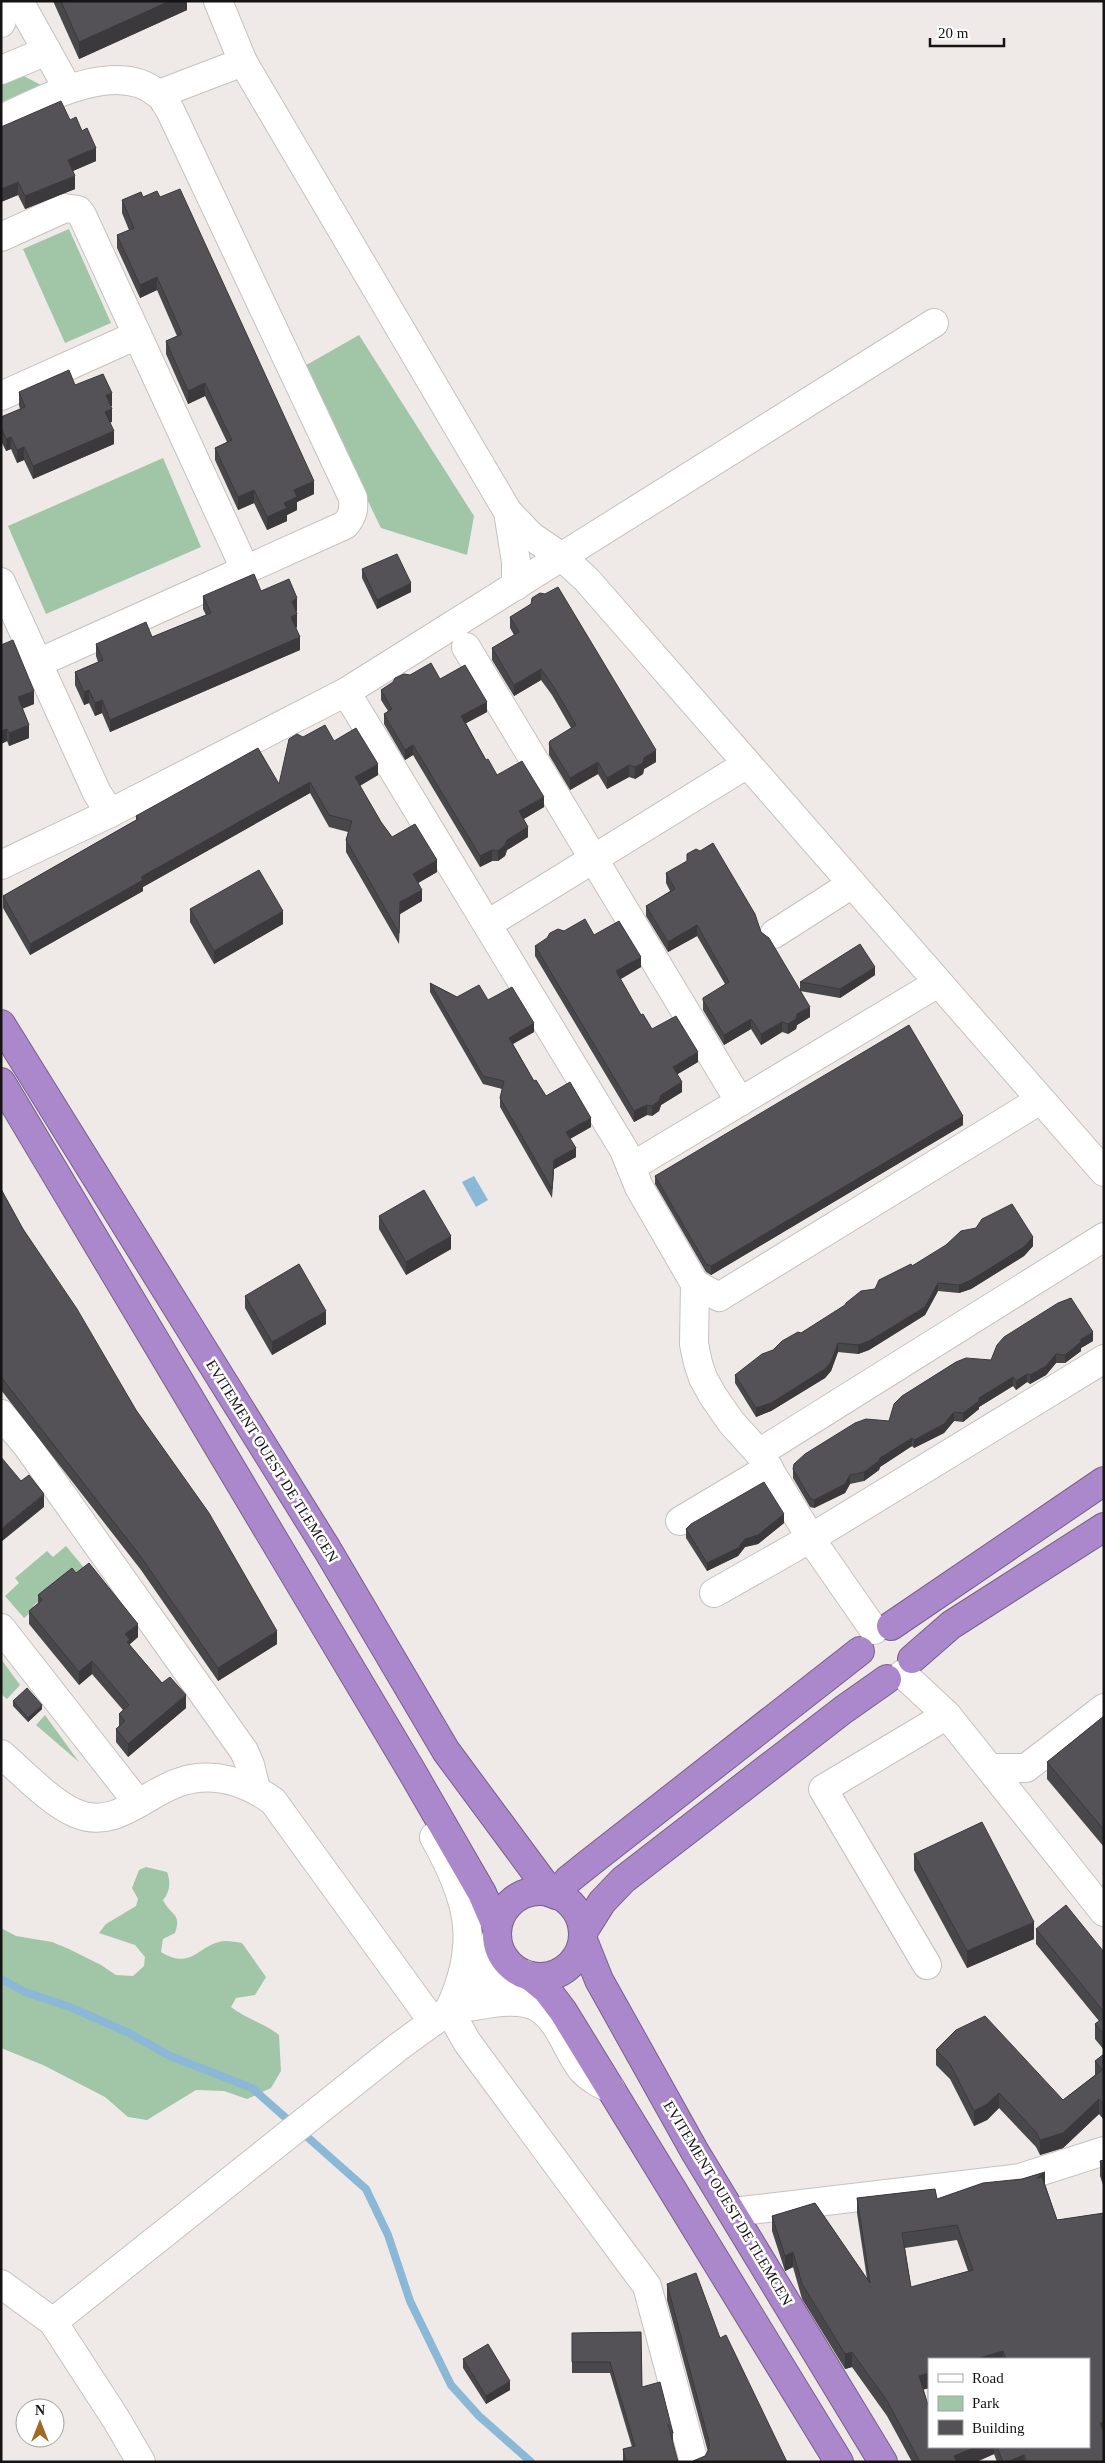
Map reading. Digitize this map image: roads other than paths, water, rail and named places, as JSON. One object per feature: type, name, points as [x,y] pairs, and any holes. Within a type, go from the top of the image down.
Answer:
[{"type":"highway","name":"EVITEMENT OUEST DE TLEMCEN","points":[[1,1024],[327,1549],[446,1751],[554,1894],[569,1902],[576,1910],[583,1936],[606,1991],[694,2152],[733,2212],[883,2462]]},
{"type":"highway","points":[[1,1082],[473,1877],[497,1932],[499,1949],[504,1958],[511,1966],[547,1990],[563,2011],[839,2462]]},
{"type":"highway","points":[[497,1932],[505,1909],[521,1895],[541,1891],[554,1894],[568,1880],[875,1635],[1104,1481]]},
{"type":"highway","points":[[527,1975],[550,1976],[568,1966],[575,1958],[583,1936],[602,1902],[623,1880],[900,1671],[951,1625],[1104,1527]]},
{"type":"highway","points":[[875,1635],[906,1634],[913,1650],[900,1671]]},
{"type":"highway","points":[[875,1635],[865,1667],[870,1673],[900,1671]]},
{"type":"street","points":[[1,23],[8,1]]},
{"type":"street","points":[[19,1],[68,89]]},
{"type":"street","points":[[218,1],[243,62],[508,512],[531,536],[562,557],[593,588],[1104,1172]]},
{"type":"street","points":[[1,70],[47,51]]},
{"type":"street","points":[[159,94],[243,62]]},
{"type":"street","points":[[1,119],[68,89],[101,80],[123,80],[144,86],[159,94],[170,110],[353,498],[354,509],[345,525],[38,663]]},
{"type":"street","points":[[1,237],[65,208],[78,210],[82,215],[245,569]]},
{"type":"street","points":[[1,865],[110,814],[346,692],[934,324]]},
{"type":"street","points":[[1,396],[137,335]]},
{"type":"street","points":[[508,512],[516,562],[516,586]]},
{"type":"street","points":[[1,582],[97,793],[110,814]]},
{"type":"street","points":[[466,647],[740,1102]]},
{"type":"street","points":[[346,692],[624,1150],[639,1186],[695,1284],[694,1344],[703,1378],[731,1422],[764,1460],[811,1538],[875,1635]]},
{"type":"street","points":[[488,924],[748,764]]},
{"type":"street","points":[[774,934],[852,884]]},
{"type":"street","points":[[631,1167],[938,983]]},
{"type":"street","points":[[694,1317],[719,1297],[1040,1100]]},
{"type":"street","points":[[680,1521],[764,1460],[1104,1237]]},
{"type":"street","points":[[695,1284],[719,1297]]},
{"type":"street","points":[[714,1593],[811,1538],[1104,1359]]},
{"type":"street","points":[[1,1414],[28,1447],[244,1751],[250,1765],[256,1789]]},
{"type":"street","points":[[1,1628],[138,1803]]},
{"type":"street","points":[[900,1671],[947,1715],[1104,1912]]},
{"type":"street","points":[[371,1704],[370,1724],[452,1868],[462,1891],[467,1922],[468,1949],[458,1991],[441,2016]]},
{"type":"street","points":[[990,1768],[1026,1768],[1104,1708]]},
{"type":"street","points":[[927,1964],[823,1789],[947,1715]]},
{"type":"street","points":[[1,1754],[52,1798],[75,1813],[103,1819],[117,1815],[165,1788],[193,1778],[236,1780],[256,1789],[273,1800],[441,2016],[467,2042],[647,2286],[694,2462]]},
{"type":"street","points":[[441,2016],[480,1974],[497,1932]]},
{"type":"street","points":[[53,2322],[397,2048],[478,1992],[527,1975]]},
{"type":"street","points":[[441,2016],[507,2003],[537,2007],[551,2021],[582,2070],[594,2080],[611,2089]]},
{"type":"street","points":[[733,2212],[1020,2178],[1104,2151]]},
{"type":"street","points":[[1,2284],[53,2322],[116,2419],[141,2462]]},
{"type":"water","points":[[474,1176],[488,1200],[476,1207],[462,1182]]},
{"type":"waterway","points":[[1,1979],[25,1992],[70,2007],[131,2034],[170,2056],[252,2088],[366,2189],[388,2235],[410,2301],[451,2385],[479,2416],[531,2462]]}]
